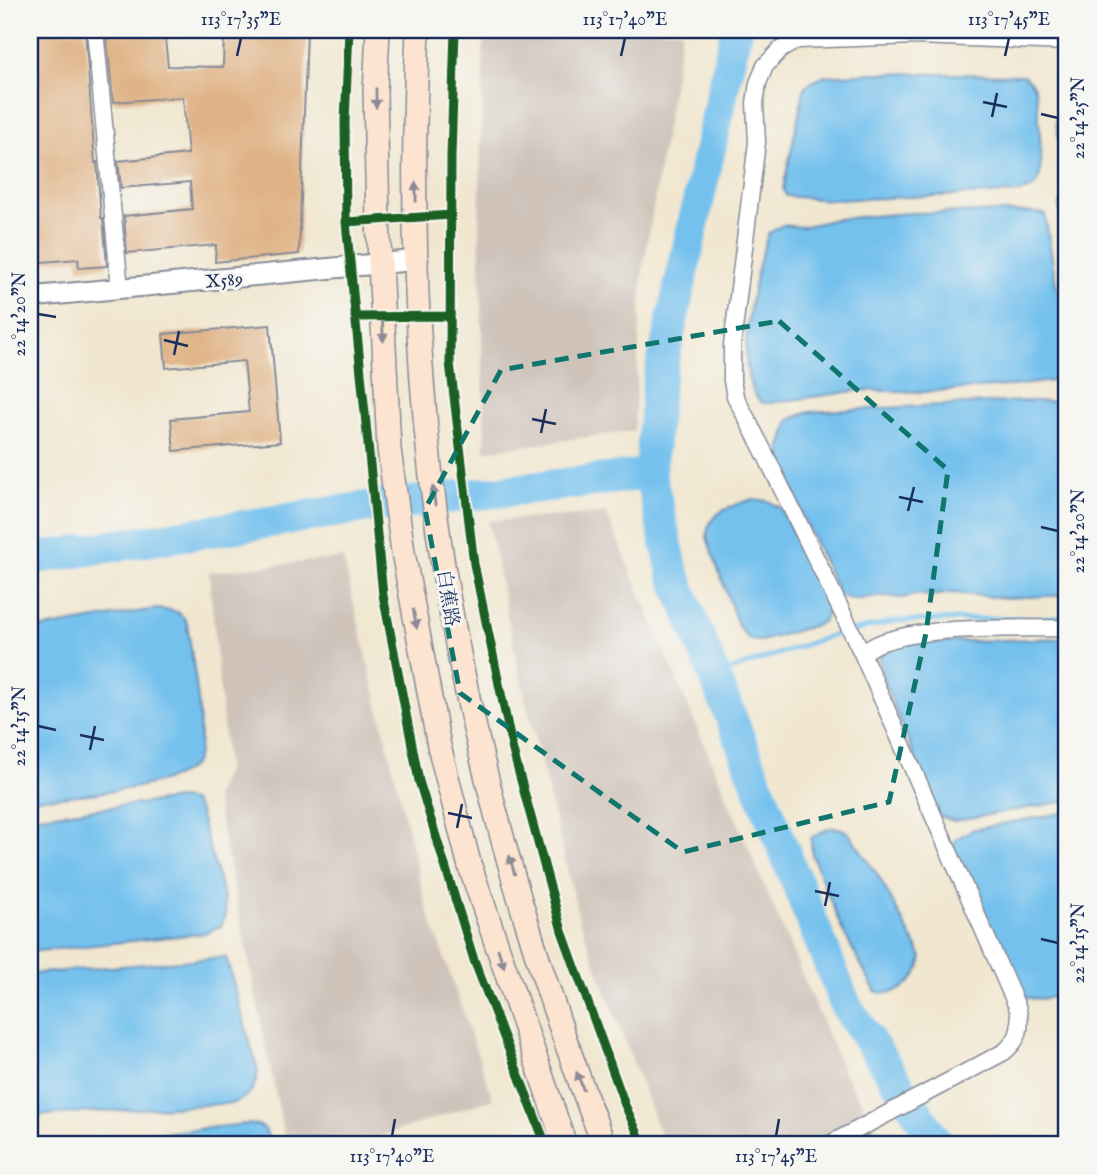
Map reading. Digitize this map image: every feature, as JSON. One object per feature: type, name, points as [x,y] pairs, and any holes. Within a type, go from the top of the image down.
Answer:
[{"type":"main road","name":"白蕉路","points":[[378,30],[375,93],[380,264],[389,449],[403,552],[439,746],[469,863],[565,1145]]},
{"type":"main road","name":"白蕉路","points":[[418,30],[415,101],[418,260],[428,444],[453,623],[486,775],[559,1028],[604,1145]]},
{"type":"street","points":[[95,30],[120,289]]},
{"type":"street","points":[[828,1145],[1004,1052],[1014,1044],[1020,1021],[1012,997],[859,647],[735,396],[732,381],[733,338],[757,142],[755,103],[758,83],[765,66],[780,50],[797,40],[917,36],[1067,42]]},
{"type":"street","name":"X589","points":[[30,297],[418,260]]},
{"type":"street","points":[[859,647],[909,635],[967,630],[1067,628]]},
{"type":"highlighted area","points":[[779,321],[948,470],[926,633],[889,802],[683,852],[460,693],[425,509],[501,370]]},
{"type":"shaded area","points":[[484,30],[682,30],[643,270],[634,431],[485,451],[479,223]]},
{"type":"shaded area","points":[[606,513],[844,1073],[887,1145],[664,1145],[580,922],[519,672],[488,521]]},
{"type":"shaded area","points":[[343,558],[425,902],[493,1099],[353,1145],[286,1145],[215,796],[227,769],[209,572]]},
{"type":"water","points":[[875,73],[1023,75],[1034,87],[1037,105],[1041,161],[1039,179],[1035,185],[1017,193],[830,200],[786,196],[783,189],[805,86],[824,76]]},
{"type":"water","points":[[1067,102],[1067,245],[1059,206],[1065,196],[1061,173],[1063,161],[1056,122],[1058,112]]},
{"type":"water","points":[[909,213],[1045,214],[1057,289],[1064,304],[1067,377],[1021,385],[923,392],[862,390],[770,403],[762,403],[752,389],[747,370],[746,347],[752,296],[768,234],[782,225],[802,227],[836,219]]},
{"type":"water","points":[[1025,401],[1067,402],[1067,595],[1006,598],[953,593],[854,600],[839,595],[800,510],[780,451],[789,420],[808,412]]},
{"type":"water","points":[[753,499],[768,501],[781,508],[829,604],[824,621],[761,641],[750,640],[739,628],[707,538],[708,529],[716,516]]},
{"type":"water","points":[[155,609],[178,613],[187,623],[199,715],[199,750],[195,762],[185,772],[144,785],[92,794],[30,799],[30,630]]},
{"type":"water","points":[[1067,638],[1067,801],[954,821],[939,816],[885,684],[879,661],[881,655],[892,647],[912,643]]},
{"type":"water","points":[[179,799],[192,801],[198,809],[224,898],[225,915],[221,926],[206,933],[30,952],[30,817]]},
{"type":"water","points":[[1067,812],[1067,994],[1043,998],[1025,997],[1019,994],[953,849],[955,840],[971,830]]},
{"type":"water","points":[[829,828],[848,832],[879,877],[922,957],[917,973],[899,990],[884,993],[875,991],[842,929],[812,855],[811,838]]},
{"type":"water","points":[[226,957],[258,1071],[254,1087],[248,1094],[234,1103],[30,1116],[30,974]]},
{"type":"water","points":[[1067,1003],[1067,1061],[1056,1040],[1053,1027],[1059,1005]]},
{"type":"water","points":[[246,1124],[265,1129],[271,1145],[44,1145]]},
{"type":"building","points":[[85,30],[95,163],[97,162],[107,266],[79,268],[78,259],[30,263],[30,223],[36,222],[30,134],[30,33]]},
{"type":"building","points":[[106,30],[164,30],[168,66],[223,67],[224,30],[307,30],[299,254],[215,262],[216,245],[127,253],[124,216],[192,209],[190,182],[121,188],[118,161],[188,154],[183,97],[113,102]]},
{"type":"building","points":[[270,325],[280,442],[174,451],[171,419],[249,412],[244,361],[166,368],[163,334]]},
{"type":"waterway","points":[[736,30],[658,384],[650,474],[673,572],[846,1006],[939,1145]]},
{"type":"waterway","points":[[30,559],[359,508],[650,474]]},
{"type":"waterway","points":[[714,676],[833,635],[897,621],[1067,617]]},
{"type":"cycle path","points":[[349,30],[345,122],[346,222],[383,595],[419,781],[474,960],[546,1145]]},
{"type":"cycle path","points":[[455,30],[450,363],[474,564],[513,751],[562,931],[625,1105],[643,1145]]},
{"type":"cycle path","points":[[346,222],[451,215]]},
{"type":"cycle path","points":[[355,317],[450,316]]}]
